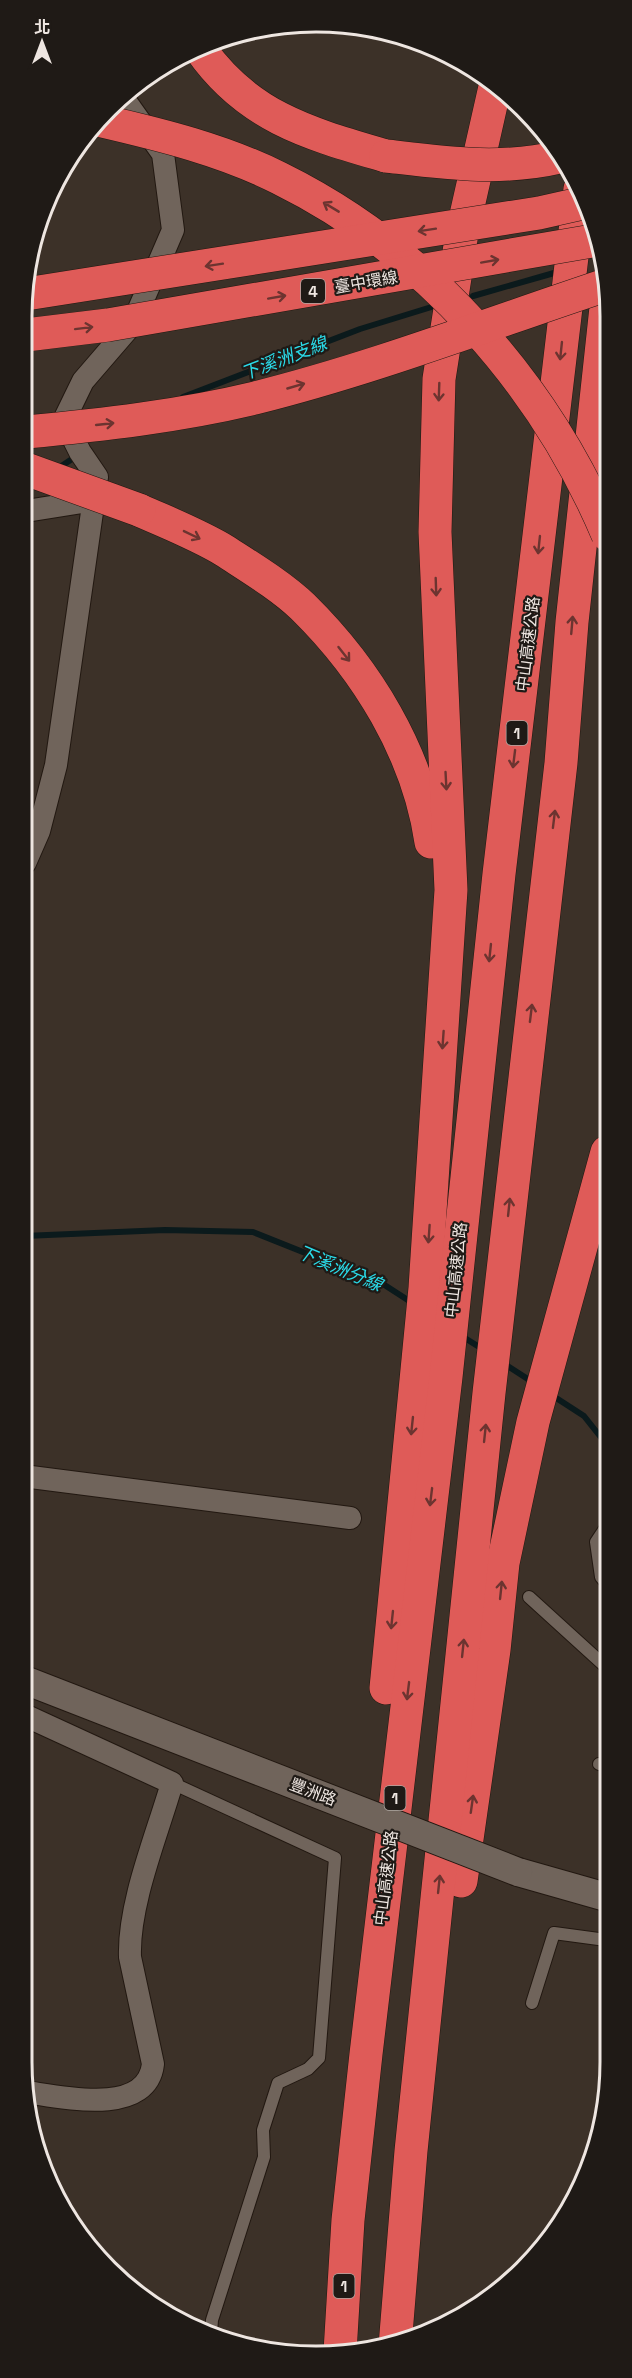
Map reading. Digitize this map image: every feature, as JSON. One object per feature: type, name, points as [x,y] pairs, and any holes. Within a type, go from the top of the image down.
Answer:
[{"type":"highway","points":[[204,55],[219,76],[256,106],[310,134],[386,156],[470,166],[535,163],[553,159]]},
{"type":"highway","points":[[440,1283],[451,890],[435,532],[439,379],[462,233],[494,94]]},
{"type":"highway","points":[[108,122],[223,154],[278,178],[333,207],[394,249],[439,290],[512,371],[573,462],[600,518]]},
{"type":"highway","points":[[32,293],[578,204]]},
{"type":"highway","name":"中山高速公路","points":[[340,2345],[348,2220],[440,1283],[578,205]]},
{"type":"highway","name":"臺中環線","points":[[32,334],[108,325],[591,241]]},
{"type":"highway","points":[[32,431],[114,424],[253,398],[376,362],[599,289]]},
{"type":"highway","points":[[396,2335],[411,2151],[489,1393],[561,763],[572,622],[600,368]]},
{"type":"highway","points":[[32,471],[139,510],[224,550],[301,606],[373,690],[404,750],[426,805],[447,981]]},
{"type":"highway","points":[[411,2151],[448,1972],[494,1650],[504,1563],[533,1422],[600,1177]]},
{"type":"highway","points":[[562,1311],[600,1207]]},
{"type":"street","points":[[32,847],[39,831],[56,765],[97,477],[80,453],[64,420],[83,381],[133,324],[173,230],[163,154],[127,103]]},
{"type":"street","points":[[32,510],[94,500]]},
{"type":"street","points":[[32,1477],[350,1518]]},
{"type":"street","name":"豐洲路","points":[[32,1683],[518,1872],[600,1895]]},
{"type":"street","points":[[32,1719],[172,1783],[134,1912],[129,1940],[130,1957],[152,2056],[152,2072],[149,2079],[137,2091],[98,2100],[33,2093]]},
{"type":"lane","points":[[600,1536],[596,1542],[600,1570]]},
{"type":"lane","points":[[529,1597],[600,1662]]},
{"type":"lane","points":[[172,1783],[335,1858],[319,2058],[308,2069],[278,2083],[263,2130],[264,2157],[212,2326]]},
{"type":"lane","points":[[532,2003],[554,1933],[600,1939]]},
{"type":"waterway","name":"下溪洲支線","points":[[473,296],[554,273]]},
{"type":"waterway","name":"下溪洲支線","points":[[183,397],[360,329],[438,305]]},
{"type":"waterway","name":"下溪洲支線","points":[[57,469],[78,455]]},
{"type":"waterway","name":"下溪洲分線","points":[[32,1236],[165,1230],[253,1232],[383,1284],[414,1304]]},
{"type":"waterway","name":"下溪洲分線","points":[[460,1335],[484,1350]]},
{"type":"waterway","name":"下溪洲分線","points":[[503,1363],[534,1383]]},
{"type":"waterway","name":"下溪洲分線","points":[[550,1394],[584,1416],[600,1436]]}]
